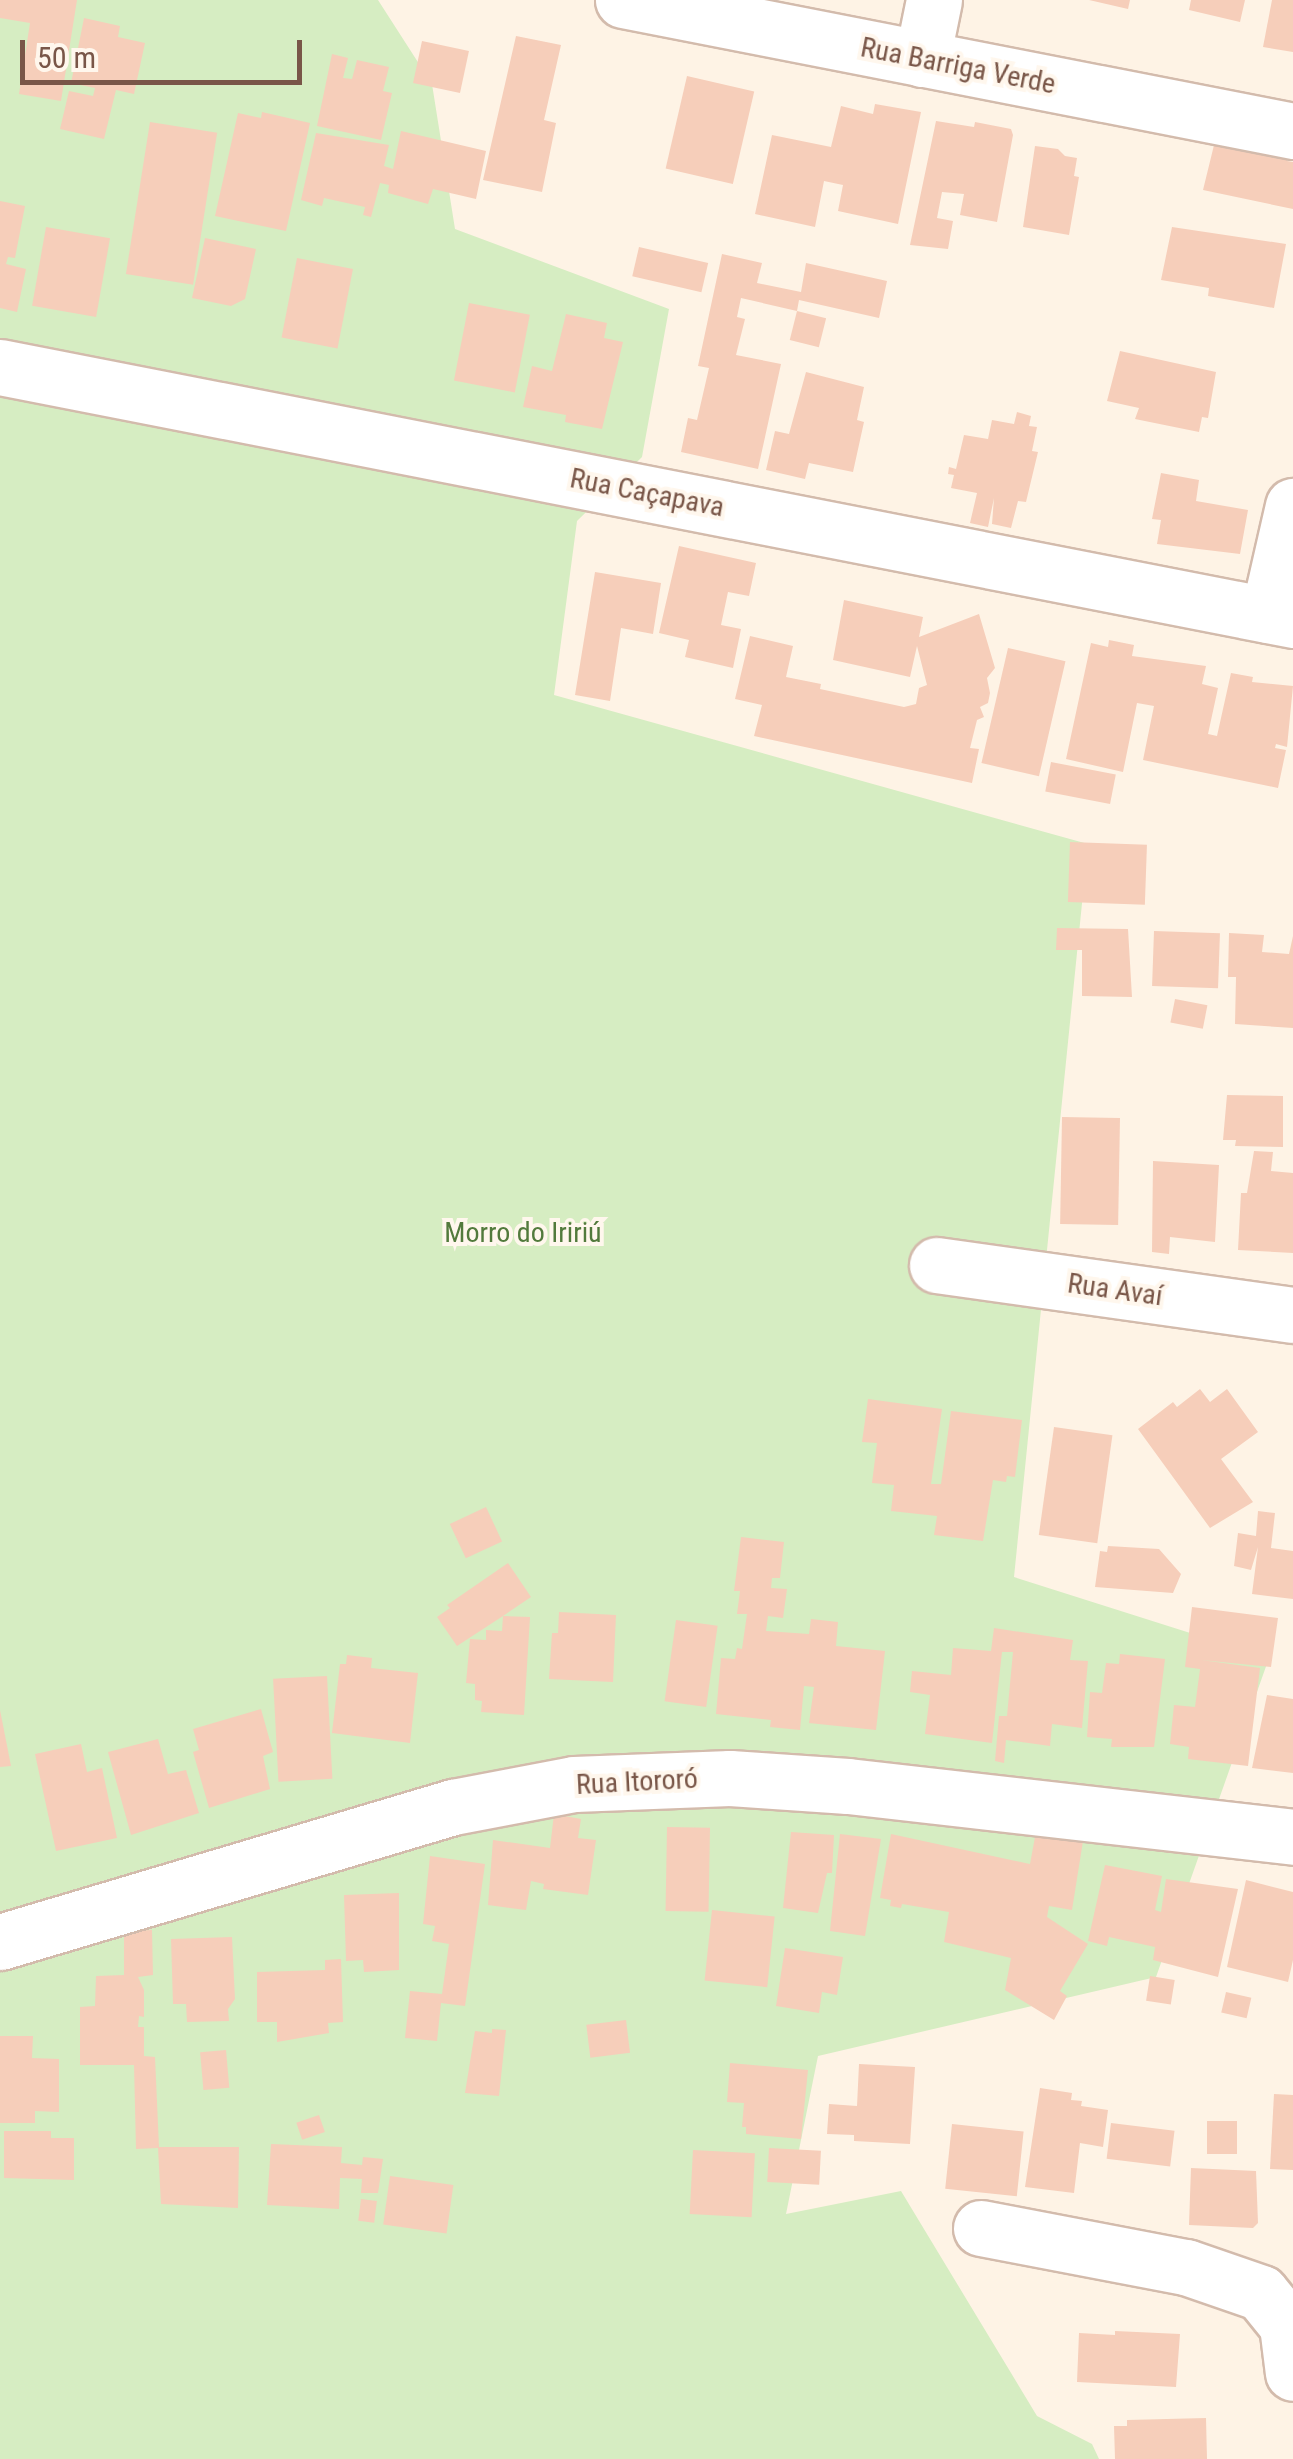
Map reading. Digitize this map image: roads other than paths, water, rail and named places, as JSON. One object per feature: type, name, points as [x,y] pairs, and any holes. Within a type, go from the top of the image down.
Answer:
[{"type":"street","name":"Rua Barriga Verde","points":[[622,0],[1293,131]]},
{"type":"street","points":[[922,58],[934,0]]},
{"type":"street","name":"Rua Caçapava","points":[[0,367],[1280,617]]},
{"type":"street","points":[[1280,617],[1293,506]]},
{"type":"street","name":"Rua Avaí","points":[[937,1265],[1293,1315]]},
{"type":"street","name":"Rua Itororó","points":[[0,1942],[452,1807],[574,1784],[730,1778],[828,1785],[1293,1837]]},
{"type":"street","points":[[981,2228],[1186,2267],[1261,2292],[1287,2325],[1293,2373]]},
{"type":"park label","name":"Morro do Iririú","points":[[523,1233]]}]
